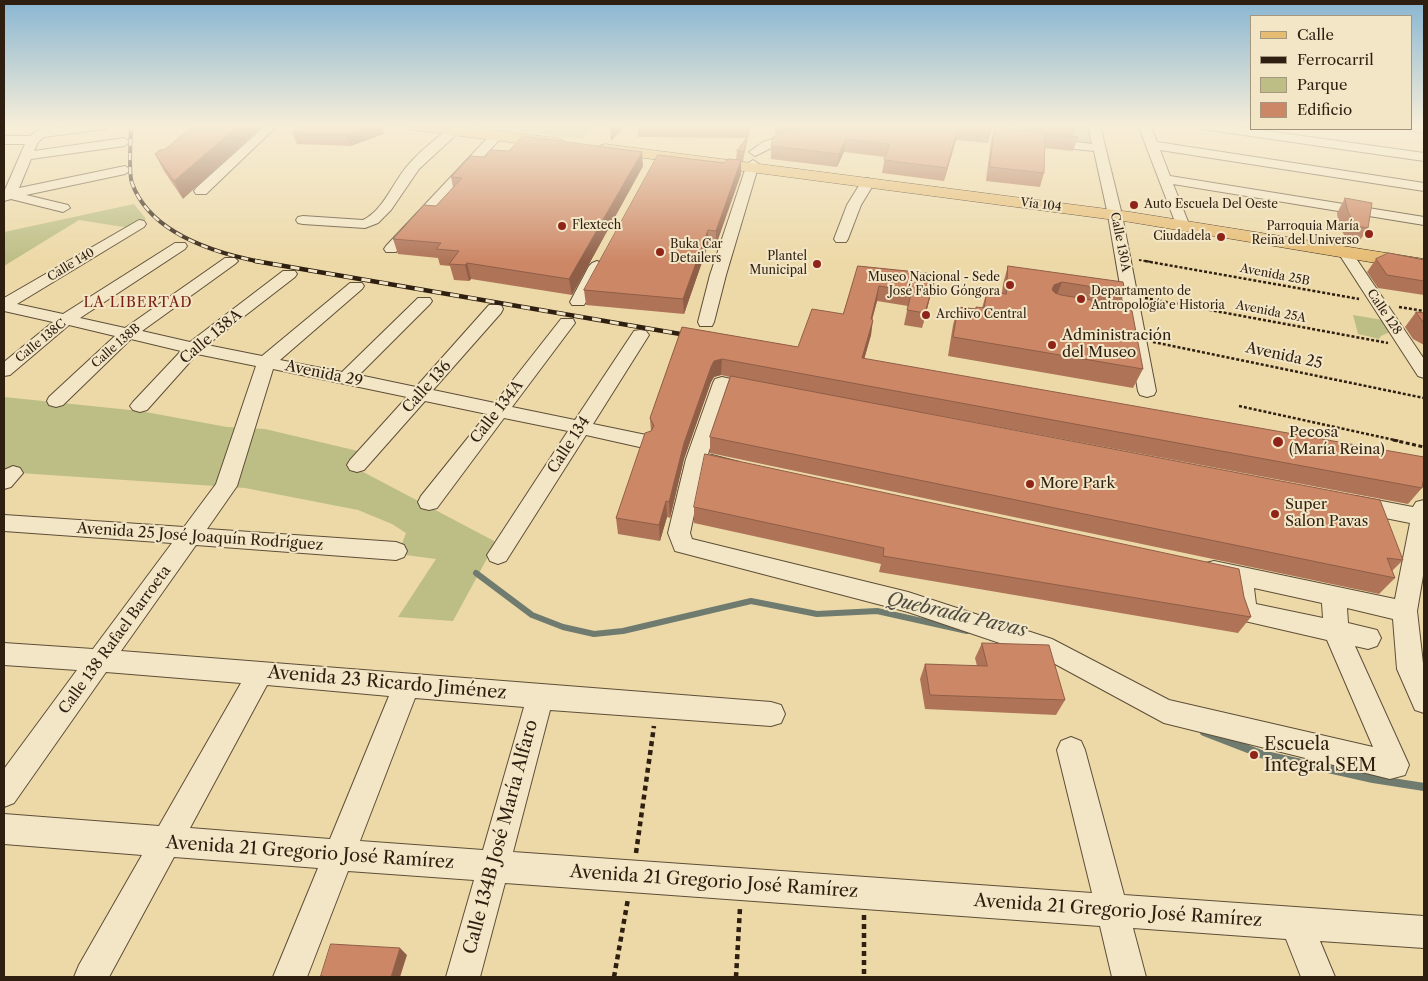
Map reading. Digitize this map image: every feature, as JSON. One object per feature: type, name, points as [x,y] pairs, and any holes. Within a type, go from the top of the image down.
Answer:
[{"type":"main road","name":"Vía 104","points":[[805,171],[868,182],[1182,224],[1424,265]]},
{"type":"street","points":[[6,195],[20,171]]},
{"type":"street","points":[[6,195],[120,171]]},
{"type":"street","points":[[201,191],[223,171]]},
{"type":"street","points":[[303,220],[365,224],[372,221],[398,189],[410,171]]},
{"type":"street","points":[[391,249],[464,171]]},
{"type":"street","points":[[706,322],[748,171]]},
{"type":"street","name":"Calle 130A","points":[[1105,171],[1147,391]]},
{"type":"street","points":[[1161,171],[1182,224]]},
{"type":"street","points":[[1319,171],[1424,187]]},
{"type":"street","points":[[1164,179],[1424,221]]},
{"type":"street","points":[[841,239],[854,205],[868,182]]},
{"type":"street","points":[[6,195],[63,208]]},
{"type":"street","name":"Calle 140","points":[[4,306],[139,224]]},
{"type":"street","name":"Calle 138C","points":[[4,371],[64,321],[180,246]]},
{"type":"street","points":[[578,302],[606,250]]},
{"type":"street","name":"Calle 128","points":[[1344,251],[1424,372]]},
{"type":"street","name":"Calle 138B","points":[[56,401],[127,334],[230,261]]},
{"type":"street","name":"Calle 138A","points":[[140,406],[193,348],[289,274]]},
{"type":"street","points":[[266,362],[356,286]]},
{"type":"street","points":[[346,378],[424,301]]},
{"type":"street","name":"Avenida 29","points":[[4,306],[64,321],[644,441]]},
{"type":"street","name":"Calle 136","points":[[358,465],[496,309]]},
{"type":"street","points":[[1117,317],[1134,320]]},
{"type":"street","name":"Calle 134A","points":[[429,502],[566,323]]},
{"type":"street","name":"Calle 134","points":[[498,555],[640,335]]},
{"type":"street","name":"Calle 138 Rafael Barroeta","points":[[4,794],[226,486],[266,362]]},
{"type":"street","points":[[780,394],[722,383],[696,459],[679,533],[683,545],[908,602],[1052,650],[1164,710],[1395,765],[1336,632],[1334,596]]},
{"type":"street","points":[[696,459],[754,472]]},
{"type":"street","points":[[1337,501],[1423,513],[1405,612],[1424,701]]},
{"type":"street","name":"Avenida 25 José Joaquín Rodríguez","points":[[4,523],[396,550]]},
{"type":"street","points":[[1192,566],[1405,612]]},
{"type":"street","points":[[1240,576],[1245,612],[1368,638]]},
{"type":"street","name":"Avenida 23 Ricardo Jiménez","points":[[4,654],[261,672],[540,697],[771,714]]},
{"type":"street","points":[[91,977],[261,672]]},
{"type":"street","points":[[290,977],[407,684]]},
{"type":"street","name":"Calle 134B José María Alfaro","points":[[463,977],[540,697]]},
{"type":"street","points":[[1071,750],[1129,977]]},
{"type":"street","name":"Avenida 21 Gregorio José Ramírez","points":[[4,829],[632,877],[1424,932]]},
{"type":"street","points":[[1296,923],[1318,977]]},
{"type":"path","name":"Avenida 25B","points":[[1123,257],[1205,270],[1424,311]]},
{"type":"path","name":"Avenida 25A","points":[[1130,296],[1204,308],[1408,347]]},
{"type":"path","name":"Avenida 25","points":[[1138,339],[1424,398]]},
{"type":"path","points":[[1239,406],[1424,447]]},
{"type":"path","points":[[614,977],[632,877],[657,706]]},
{"type":"path","points":[[736,977],[741,884]]},
{"type":"path","points":[[863,892],[864,977]]},
{"type":"green space","points":[[134,204],[146,219],[130,228],[79,220],[4,266],[4,232]]},
{"type":"green space","points":[[1353,315],[1383,320],[1390,332],[1379,339],[1358,334]]},
{"type":"green space","points":[[4,397],[140,411],[227,427],[265,429],[358,451],[348,464],[496,542],[453,621],[398,617],[436,559],[398,554],[406,533],[392,524],[358,510],[245,488],[4,472]]},
{"type":"building","points":[[167,171],[186,171],[174,181]]},
{"type":"building","points":[[457,171],[631,171],[569,279],[467,263],[465,265],[449,264],[459,251],[436,249],[441,243],[393,239],[424,205],[436,206],[462,178],[451,177]]},
{"type":"building","name":"Buka Car Detailers","points":[[649,171],[737,171],[716,231],[708,230],[683,299],[584,290]]},
{"type":"building","points":[[1024,171],[1044,171],[1044,173]]},
{"type":"building","points":[[1345,198],[1372,203],[1368,228],[1356,226],[1348,212]]},
{"type":"building","points":[[1389,253],[1424,260],[1424,281],[1387,275],[1376,259]]},
{"type":"building","points":[[858,266],[936,274],[925,313],[907,310],[912,291],[879,286],[871,319],[873,320],[862,358],[1424,457],[1422,488],[722,359],[714,361],[711,367],[684,443],[669,502],[666,501],[659,525],[616,518],[645,433],[651,431],[654,426],[650,418],[682,327],[798,347],[812,309],[843,314]]},
{"type":"building","points":[[1008,266],[1123,282],[1125,292],[1062,282],[1054,285],[1052,290],[1061,295],[1128,306],[1129,310],[1132,311],[1143,369],[953,337],[958,307],[984,308],[987,291],[1006,294]]},
{"type":"building","points":[[1416,312],[1424,313],[1424,323]]},
{"type":"building","name":"More Park","points":[[731,376],[1380,500],[1403,560],[1387,558],[1395,578],[710,437]]},
{"type":"building","points":[[705,454],[1239,569],[1244,597],[1251,617],[883,556],[884,548],[694,507]]},
{"type":"building","points":[[982,643],[1049,645],[1065,700],[930,695],[925,664],[987,666]]},
{"type":"building","points":[[331,944],[400,948],[391,977],[321,976]]},
{"type":"waterway","name":"Quebrada Pavas","points":[[476,573],[532,615],[563,627],[594,634],[623,631],[751,601],[817,614],[877,611],[967,631]]},
{"type":"waterway","name":"Quebrada Pavas","points":[[1204,732],[1261,754],[1373,779],[1424,787]]},
{"type":"railway","points":[[131,171],[132,183],[141,201],[153,216],[169,228],[205,246],[224,253],[261,262]]},
{"type":"railway","points":[[255,261],[692,336]]},
{"type":"place","name":"Auto Escuela Del Oeste","points":[[1134,205]]},
{"type":"place","name":"Flextech","points":[[562,226]]},
{"type":"place","name":"Parroquia María Reina del Universo","points":[[1369,234]]},
{"type":"place","name":"Ciudadela","points":[[1221,237]]},
{"type":"place","name":"Buka Car Detailers","points":[[660,252]]},
{"type":"place","name":"Plantel Municipal","points":[[817,264]]},
{"type":"place","name":"Museo Nacional - Sede José Fabio Góngora","points":[[1010,285]]},
{"type":"place","name":"Departamento de Antropología e Historia","points":[[1081,299]]},
{"type":"place","name":"Archivo Central","points":[[926,315]]},
{"type":"place","name":"Administración del Museo","points":[[1052,345]]},
{"type":"place","name":"Pecosa (María Reina)","points":[[1278,442]]},
{"type":"place","name":"More Park","points":[[1030,484]]},
{"type":"place","name":"Super Salon Pavas","points":[[1275,514]]},
{"type":"place","name":"Escuela Integral SEM","points":[[1254,755]]},
{"type":"district","name":"LA LIBERTAD","points":[[138,303]]}]
